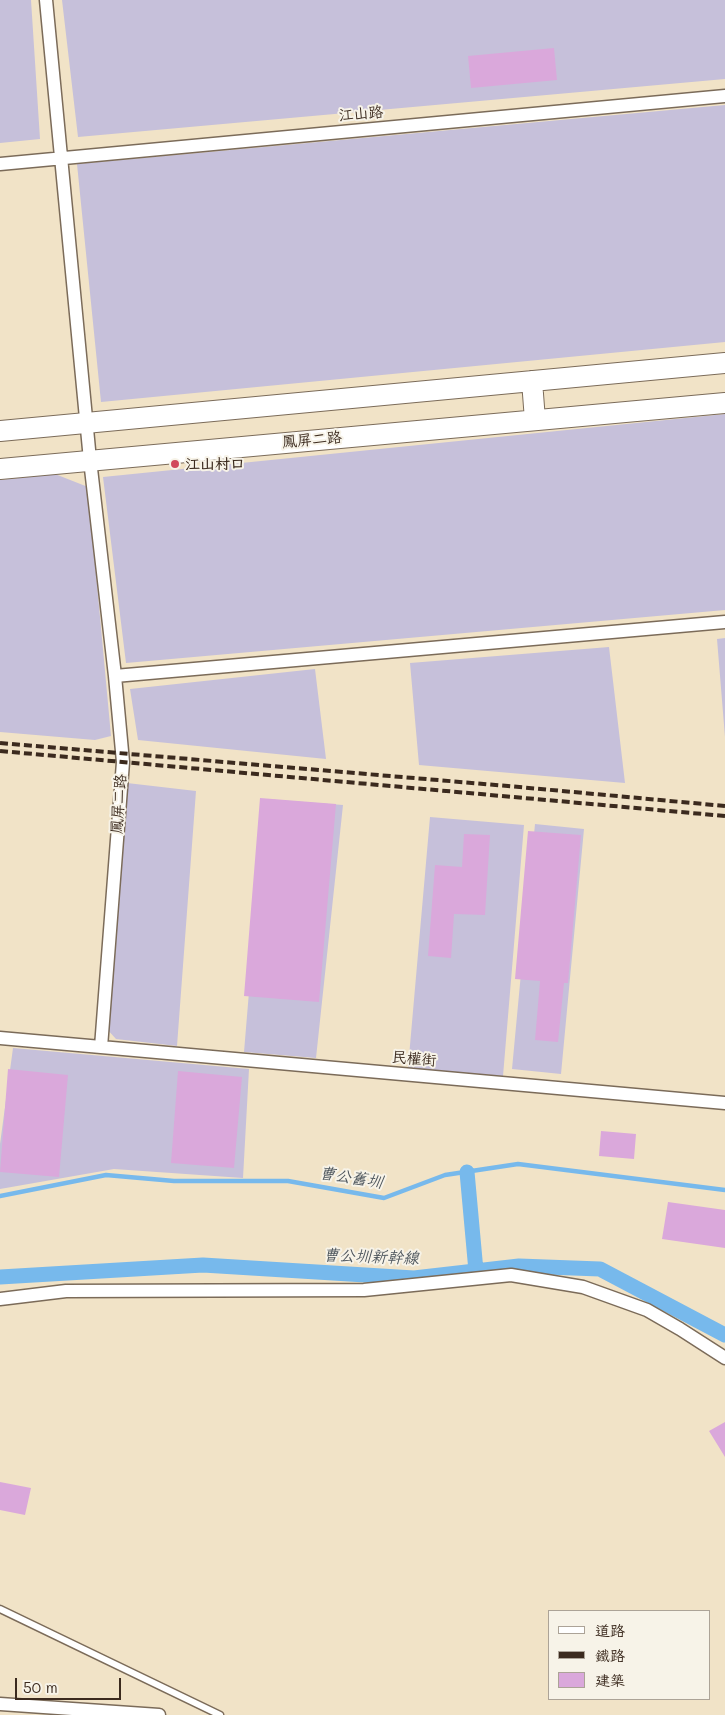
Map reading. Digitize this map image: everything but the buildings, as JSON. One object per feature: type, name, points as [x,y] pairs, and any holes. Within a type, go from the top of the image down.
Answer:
[{"type":"main road","points":[[0,432],[725,363]]},
{"type":"main road","points":[[532,381],[535,420]]},
{"type":"main road","name":"鳳屏二路","points":[[0,469],[725,403]]},
{"type":"street","name":"鳳屏二路","points":[[46,0],[90,460],[123,762],[101,1047]]},
{"type":"street","name":"江山路","points":[[0,164],[725,96]]},
{"type":"street","points":[[115,676],[725,622]]},
{"type":"street","points":[[0,1038],[101,1047]]},
{"type":"street","name":"民權街","points":[[101,1047],[725,1103]]},
{"type":"street","points":[[0,1299],[66,1291],[364,1290],[511,1275],[583,1287],[647,1310],[680,1328],[725,1358]]},
{"type":"street","points":[[0,1704],[159,1715]]},
{"type":"lane","points":[[0,1609],[220,1715]]},
{"type":"shaded area","points":[[0,0],[31,0],[40,139],[0,143]]},
{"type":"shaded area","points":[[62,0],[725,0],[725,79],[78,137]]},
{"type":"shaded area","points":[[725,105],[725,342],[101,402],[77,164]]},
{"type":"shaded area","points":[[725,414],[725,610],[126,663],[103,477]]},
{"type":"shaded area","points":[[55,474],[88,487],[111,736],[95,740],[0,732],[0,480]]},
{"type":"shaded area","points":[[725,638],[725,737],[717,639]]},
{"type":"shaded area","points":[[609,647],[625,783],[419,765],[410,663]]},
{"type":"shaded area","points":[[315,669],[326,759],[138,740],[130,689]]},
{"type":"shaded area","points":[[127,783],[196,791],[177,1046],[116,1039],[106,1028]]},
{"type":"shaded area","points":[[265,799],[343,805],[316,1058],[244,1052]]},
{"type":"shaded area","points":[[430,817],[524,825],[503,1076],[408,1068]]},
{"type":"shaded area","points":[[535,824],[584,829],[561,1074],[512,1069]]},
{"type":"shaded area","points":[[13,1048],[249,1069],[243,1178],[114,1169],[0,1189],[0,1144]]},
{"type":"waterway","name":"曹公舊圳","points":[[0,1196],[106,1175],[174,1181],[288,1181],[384,1198],[445,1175],[518,1164],[725,1190]]},
{"type":"waterway","points":[[467,1172],[476,1271]]},
{"type":"waterway","name":"曹公圳新幹線","points":[[0,1277],[203,1265],[414,1278],[519,1266],[600,1269],[725,1335]]},
{"type":"railway","points":[[0,743],[725,806]]},
{"type":"railway","points":[[0,751],[725,816]]},
{"type":"place","name":"江山村口","points":[[175,464]]}]
